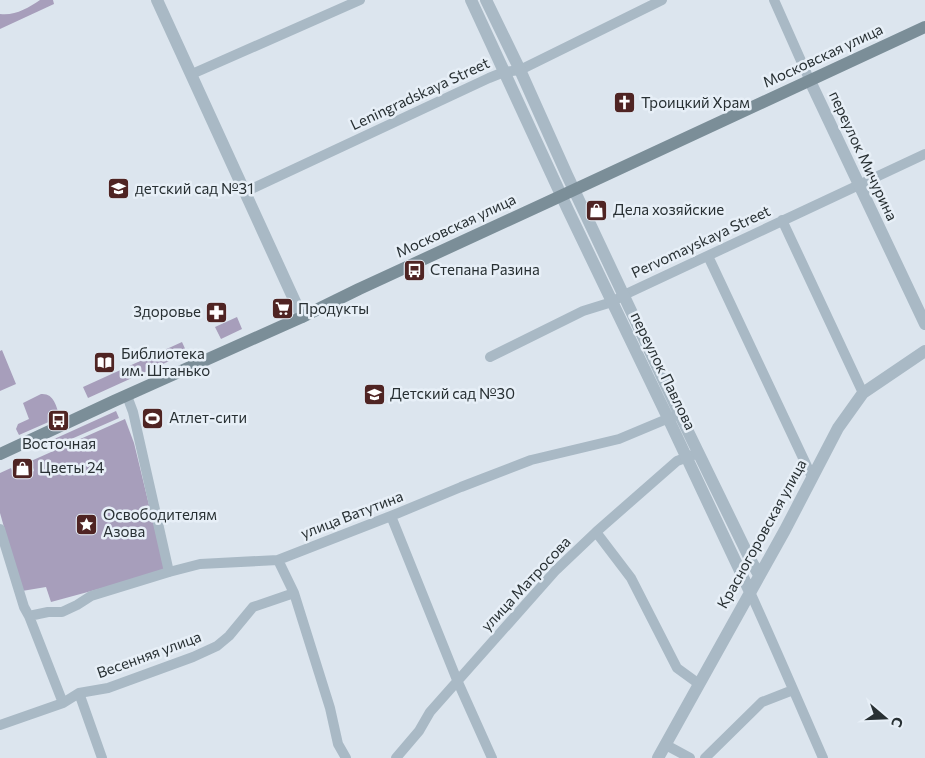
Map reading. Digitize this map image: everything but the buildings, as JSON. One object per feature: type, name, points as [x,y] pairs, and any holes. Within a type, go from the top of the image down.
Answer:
[{"type":"main road","name":"Московская улица","points":[[0,454],[302,317],[399,270],[925,27]]},
{"type":"street","points":[[157,0],[302,317]]},
{"type":"street","points":[[192,74],[360,0]]},
{"type":"street","name":"переулок Павлова","points":[[471,0],[612,302],[674,416],[698,452],[759,575]]},
{"type":"street","name":"переулок Павлова","points":[[486,0],[624,295],[674,416],[687,458],[782,662],[823,758]]},
{"type":"street","name":"Leningradskaya Street","points":[[245,192],[489,78],[504,72],[520,70],[662,0]]},
{"type":"street","name":"переулок Мичурина","points":[[774,0],[859,186],[925,324]]},
{"type":"street","name":"Pervomayskaya Street","points":[[490,356],[583,311],[612,302],[925,154]]},
{"type":"street","points":[[782,220],[862,393]]},
{"type":"street","points":[[708,256],[812,477]]},
{"type":"street","name":"Красногоровская улица","points":[[658,758],[785,530],[838,428],[862,393],[925,351]]},
{"type":"street","points":[[127,396],[133,412],[169,572]]},
{"type":"street","name":"улица Ватутина","points":[[29,616],[48,612],[62,612],[91,596],[200,564],[278,560],[531,460],[619,439],[674,416]]},
{"type":"street","name":"улица Матросова","points":[[396,758],[419,731],[430,712],[457,680],[556,570],[596,532],[677,462],[698,452]]},
{"type":"street","points":[[392,516],[457,680],[492,758]]},
{"type":"street","points":[[0,529],[23,606],[29,616],[63,703]]},
{"type":"street","points":[[596,532],[631,578],[677,668],[699,684]]},
{"type":"street","points":[[278,560],[294,593],[330,708],[338,744],[346,758]]},
{"type":"street","name":"Весенняя улица","points":[[0,725],[63,703],[79,693],[108,688],[217,646],[229,636],[253,607],[294,593]]},
{"type":"street","points":[[705,758],[762,702],[793,690]]},
{"type":"street","points":[[79,693],[102,758]]},
{"type":"street","points":[[666,745],[690,758]]},
{"type":"shaded area","points":[[40,0],[53,0],[54,4],[0,29],[0,14],[16,13]]},
{"type":"shaded area","points":[[237,317],[242,329],[221,339],[215,327]]},
{"type":"shaded area","points":[[182,342],[187,353],[88,398],[83,387]]},
{"type":"shaded area","points":[[2,350],[16,384],[0,391],[0,351]]},
{"type":"shaded area","points":[[41,394],[52,398],[60,417],[19,435],[16,429],[18,424],[29,419],[23,403]]},
{"type":"shaded area","points":[[116,411],[119,418],[44,451],[41,445]]},
{"type":"shaded area","points":[[125,419],[134,443],[165,571],[51,602],[46,587],[22,591],[0,513],[0,473],[11,468],[16,479],[34,471],[31,461]]},
{"type":"place","name":"Троицкий Храм","points":[[625,103]]},
{"type":"place","name":"детский сад №31","points":[[119,189]]},
{"type":"place","name":"Дела хозяйские","points":[[597,210]]},
{"type":"place","name":"Степана Разина","points":[[414,270]]},
{"type":"place","name":"Продукты","points":[[282,309]]},
{"type":"place","name":"Здоровье","points":[[217,312]]},
{"type":"place","name":"Библиотека им. Штанько","points":[[105,363]]},
{"type":"place","name":"Детский сад №30","points":[[374,394]]},
{"type":"place","name":"Атлет-сити","points":[[153,418]]},
{"type":"place","name":"Восточная","points":[[59,421]]},
{"type":"place","name":"Цветы 24","points":[[23,468]]},
{"type":"place","name":"Освободителям Азова","points":[[87,524]]}]
